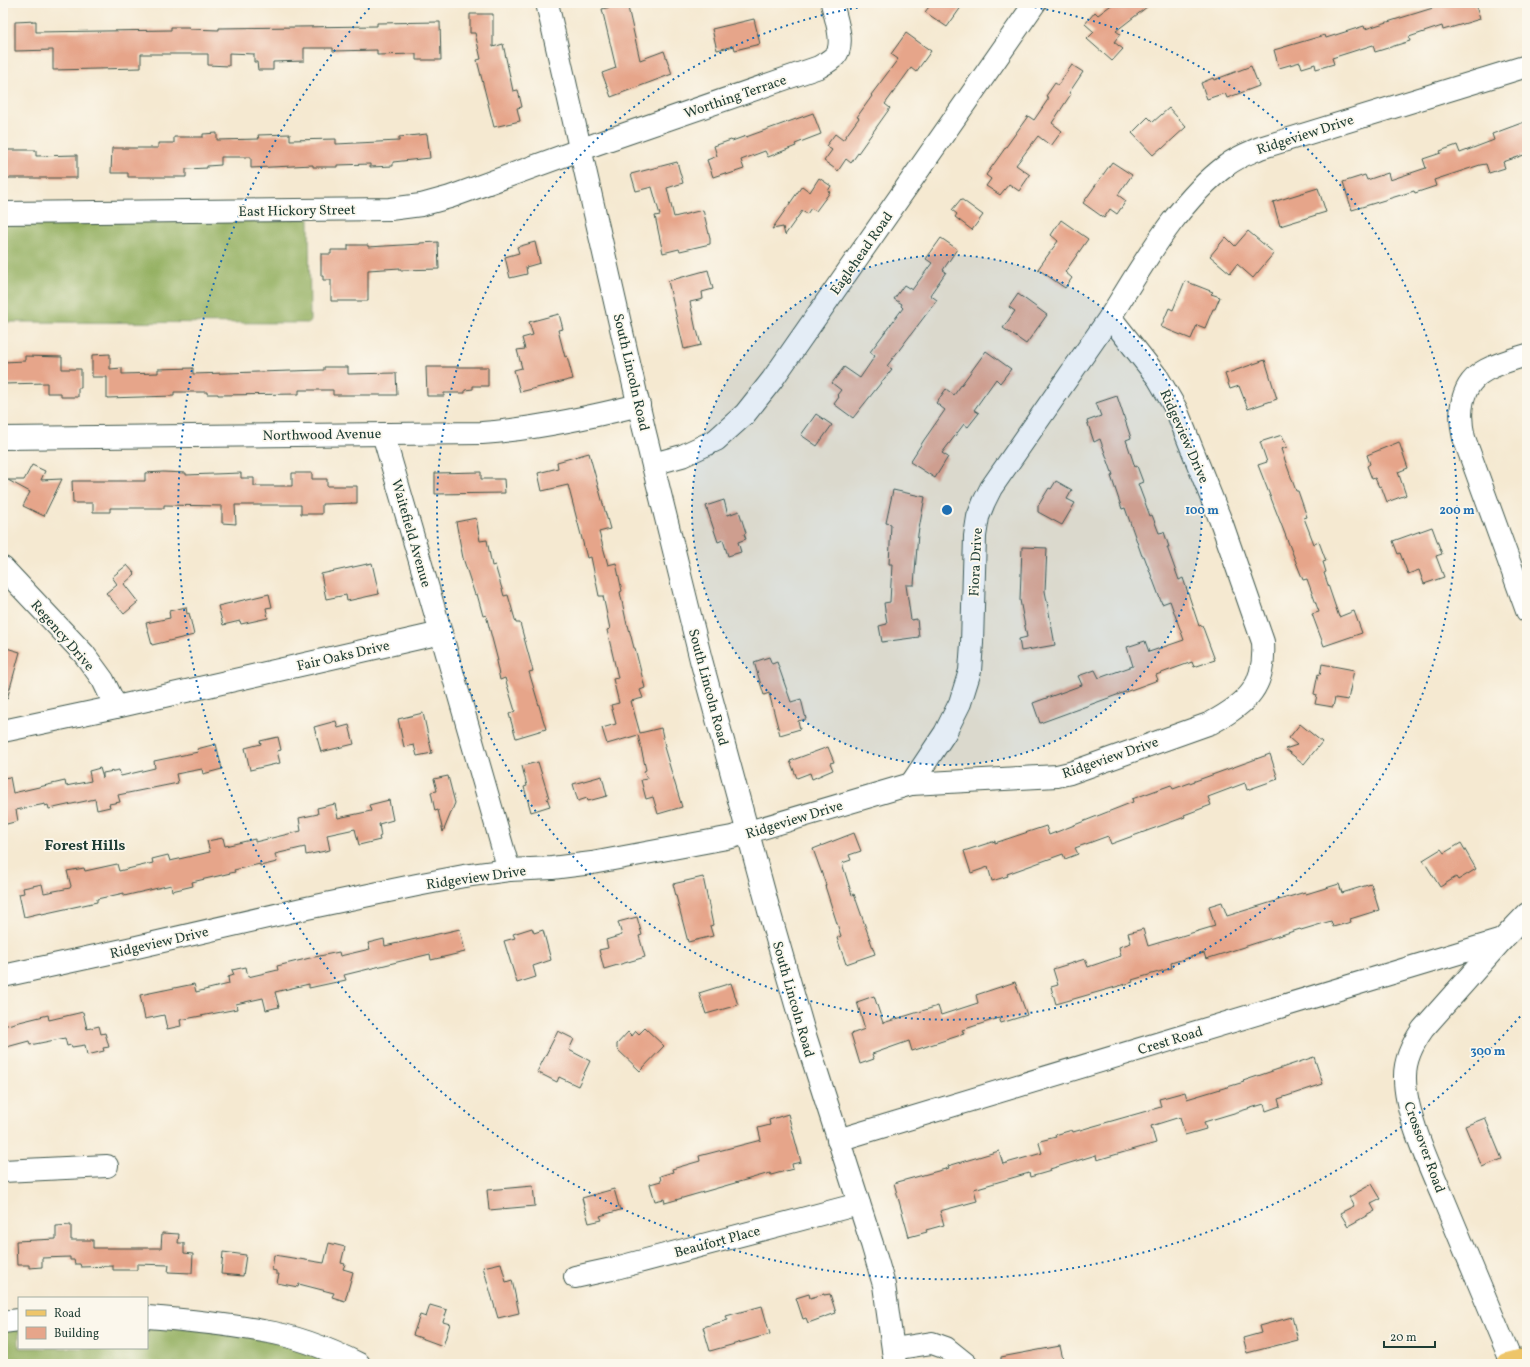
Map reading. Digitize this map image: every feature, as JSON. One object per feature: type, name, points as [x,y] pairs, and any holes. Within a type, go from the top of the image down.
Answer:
[{"type":"street","name":"South Lincoln Road","points":[[547,3],[639,405],[701,660],[771,918],[803,1029],[884,1285],[894,1357]]},
{"type":"street","name":"Worthing Terrace","points":[[581,150],[819,67],[836,55],[840,48],[840,40],[832,3]]},
{"type":"street","name":"Eaglehead Road","points":[[653,464],[682,456],[716,440],[745,414],[777,374],[1035,3]]},
{"type":"street","name":"Ridgeview Drive","points":[[3,976],[302,909],[464,876],[509,870],[552,868],[732,837],[911,784],[1057,776],[1070,773],[1210,723],[1232,712],[1248,697],[1260,680],[1264,656],[1263,642],[1222,524],[1176,409],[1158,378],[1110,317],[1147,259],[1186,203],[1207,181],[1228,164],[1260,148],[1527,66]]},
{"type":"street","name":"East Hickory Street","points":[[3,214],[390,209],[421,205],[450,197],[581,150]]},
{"type":"street","name":"Fiora Drive","points":[[911,784],[945,733],[960,703],[970,671],[975,536],[978,517],[984,502],[992,488],[1110,317]]},
{"type":"street","points":[[1527,355],[1494,366],[1477,376],[1466,392],[1462,402],[1460,414],[1464,438],[1527,611]]},
{"type":"street","name":"Northwood Avenue","points":[[3,438],[482,433],[515,431],[545,426],[639,405]]},
{"type":"street","name":"Waitefield Avenue","points":[[383,434],[441,633]]},
{"type":"street","name":"Regency Drive","points":[[3,568],[84,654],[103,680],[116,707]]},
{"type":"street","points":[[441,633],[509,870]]},
{"type":"street","name":"Fair Oaks Drive","points":[[3,731],[116,707],[441,633]]},
{"type":"street","name":"Crossover Road","points":[[1515,1362],[1425,1154],[1407,1098],[1405,1076],[1409,1054],[1414,1042],[1502,940],[1527,914]]},
{"type":"street","name":"Crest Road","points":[[838,1140],[1502,940]]},
{"type":"street","points":[[3,1171],[107,1166]]},
{"type":"street","name":"Beaufort Place","points":[[575,1277],[612,1269],[859,1204]]},
{"type":"street","points":[[148,1317],[197,1321],[265,1331],[318,1346],[359,1364]]},
{"type":"street","points":[[3,1322],[18,1320]]},
{"type":"street","points":[[894,1357],[932,1343],[946,1348],[966,1364]]},
{"type":"green space","points":[[309,219],[310,323],[3,322],[3,221]]},
{"type":"green space","points":[[148,1324],[249,1335],[305,1349],[339,1364],[32,1364],[28,1361],[3,1361],[3,1330],[18,1328],[18,1349],[148,1349]]},
{"type":"building","points":[[627,3],[640,60],[664,51],[672,74],[611,97],[602,73],[616,68],[602,9]]},
{"type":"building","points":[[932,3],[964,3],[947,27],[925,12]]},
{"type":"building","points":[[1114,3],[1152,3],[1116,31],[1120,34],[1114,42],[1123,49],[1112,61],[1087,39],[1094,32],[1085,24],[1095,12],[1098,15]]},
{"type":"building","points":[[1449,3],[1475,3],[1480,19],[1443,30],[1442,26],[1409,37],[1410,41],[1375,52],[1373,45],[1332,58],[1334,64],[1316,69],[1315,64],[1302,68],[1300,62],[1279,68],[1274,50],[1325,35],[1326,38],[1364,26],[1365,29]]},
{"type":"building","points":[[470,14],[493,14],[493,47],[503,44],[513,91],[518,90],[522,107],[517,108],[520,121],[494,127],[477,60],[481,59],[475,33],[470,33]]},
{"type":"building","points":[[754,19],[760,44],[735,50],[734,46],[717,50],[712,29]]},
{"type":"building","points":[[36,21],[36,32],[171,30],[171,27],[219,30],[219,28],[377,26],[377,23],[440,22],[441,60],[416,60],[416,54],[377,55],[377,50],[333,51],[333,48],[304,48],[304,61],[273,62],[273,70],[258,70],[257,62],[254,62],[254,54],[229,53],[229,66],[208,65],[208,54],[141,54],[141,68],[53,70],[53,50],[15,51],[15,22]]},
{"type":"building","points":[[906,33],[931,51],[916,72],[911,68],[885,104],[890,108],[851,163],[846,159],[838,171],[824,161],[832,150],[826,146],[835,134],[843,140],[859,118],[857,117],[872,96],[871,95],[898,59],[891,54]]},
{"type":"building","points":[[1072,65],[1083,72],[1052,123],[1062,131],[1051,146],[1038,136],[1016,165],[1030,175],[1019,191],[1009,184],[1000,195],[986,186],[991,179],[986,175],[1028,116],[1034,120],[1049,98],[1046,96],[1055,83],[1058,85]]},
{"type":"building","points":[[1251,66],[1259,86],[1227,98],[1225,93],[1207,99],[1201,83],[1213,78],[1214,80]]},
{"type":"building","points":[[1169,108],[1186,127],[1153,155],[1132,133],[1148,117],[1153,122]]},
{"type":"building","points":[[813,113],[821,134],[768,157],[765,151],[741,160],[744,169],[726,175],[725,173],[713,177],[707,160],[717,156],[714,146],[746,137]]},
{"type":"building","points":[[1527,121],[1527,154],[1503,162],[1505,168],[1489,173],[1486,164],[1480,165],[1434,180],[1436,186],[1415,193],[1414,191],[1352,210],[1343,182],[1365,175],[1367,180],[1388,173],[1390,180],[1426,168],[1423,159],[1441,153],[1440,151],[1457,145],[1460,153],[1494,140],[1492,134]]},
{"type":"building","points":[[217,133],[217,140],[259,139],[258,135],[290,134],[290,140],[336,139],[336,144],[399,141],[399,137],[427,134],[430,158],[393,162],[393,166],[370,167],[370,164],[337,165],[337,167],[313,167],[313,165],[251,168],[251,157],[221,157],[221,165],[207,166],[207,168],[186,169],[186,177],[128,177],[128,173],[111,173],[112,148],[158,148],[158,143],[174,143],[174,137],[203,137],[203,134]]},
{"type":"building","points":[[3,150],[36,150],[36,156],[77,155],[77,178],[3,178]]},
{"type":"building","points":[[677,162],[683,183],[667,188],[674,217],[703,210],[710,238],[710,244],[680,251],[679,249],[663,253],[655,216],[660,215],[652,187],[636,191],[631,174]]},
{"type":"building","points":[[1112,162],[1132,175],[1118,195],[1126,201],[1117,214],[1110,209],[1104,218],[1083,203]]},
{"type":"building","points":[[819,178],[831,186],[828,191],[830,192],[816,211],[811,208],[807,214],[802,211],[785,235],[783,227],[772,229],[802,186],[810,192]]},
{"type":"building","points":[[1318,188],[1326,212],[1280,226],[1273,202]]},
{"type":"building","points":[[961,199],[983,215],[972,230],[955,217],[957,214],[952,210]]},
{"type":"building","points":[[1061,220],[1088,239],[1065,272],[1072,278],[1065,288],[1038,269],[1058,241],[1051,235]]},
{"type":"building","points":[[1248,231],[1274,253],[1253,278],[1237,264],[1230,273],[1210,256],[1226,237],[1235,246]]},
{"type":"building","points":[[941,238],[957,249],[943,270],[946,272],[930,295],[937,300],[887,366],[892,369],[853,418],[834,404],[839,397],[837,395],[841,390],[832,383],[844,367],[860,378],[875,356],[870,352],[903,308],[901,306],[902,304],[894,299],[904,285],[912,290],[932,263],[926,259]]},
{"type":"building","points":[[438,242],[439,269],[400,270],[400,268],[368,270],[368,301],[331,301],[331,280],[323,280],[323,276],[321,276],[321,254],[331,254],[331,250],[348,250],[348,245],[368,245],[368,247]]},
{"type":"building","points":[[535,242],[540,263],[526,267],[527,274],[510,278],[505,257],[519,253],[517,247]]},
{"type":"building","points":[[708,270],[713,289],[702,292],[703,299],[690,302],[701,345],[684,349],[668,281]]},
{"type":"building","points":[[1185,281],[1213,292],[1211,294],[1220,297],[1205,328],[1197,325],[1191,339],[1161,327],[1169,308],[1173,310]]},
{"type":"building","points":[[1018,294],[1047,315],[1026,344],[1003,328],[1015,311],[1009,307]]},
{"type":"building","points":[[559,314],[563,329],[558,330],[565,357],[567,356],[573,379],[520,392],[514,370],[522,368],[517,350],[525,349],[522,338],[533,335],[529,322]]},
{"type":"building","points":[[986,351],[1011,369],[1000,383],[996,379],[974,410],[979,413],[968,427],[964,424],[942,453],[948,457],[935,478],[910,462],[945,410],[936,403],[946,389],[954,395]]},
{"type":"building","points":[[110,354],[110,369],[122,368],[122,374],[158,373],[158,369],[193,368],[193,374],[324,370],[324,367],[348,367],[348,374],[396,373],[397,395],[333,395],[333,390],[299,390],[299,394],[218,395],[207,394],[207,392],[174,392],[174,396],[107,398],[107,377],[92,377],[92,355]]},
{"type":"building","points":[[25,356],[62,357],[62,369],[81,369],[81,388],[78,388],[78,397],[61,397],[61,393],[47,393],[47,383],[3,384],[3,362],[25,361]]},
{"type":"building","points":[[1265,360],[1277,399],[1248,409],[1239,386],[1230,389],[1225,374]]},
{"type":"building","points":[[426,367],[488,367],[488,386],[473,386],[473,389],[465,390],[465,393],[444,393],[444,396],[427,396]]},
{"type":"building","points":[[1117,396],[1131,438],[1126,440],[1135,467],[1137,466],[1143,482],[1138,484],[1150,516],[1152,515],[1159,533],[1164,532],[1169,547],[1167,547],[1179,580],[1183,578],[1199,626],[1202,625],[1215,660],[1194,667],[1192,662],[1156,675],[1158,680],[1040,723],[1033,703],[1082,685],[1078,676],[1095,670],[1099,678],[1133,666],[1127,647],[1145,641],[1149,652],[1184,640],[1170,601],[1162,604],[1144,556],[1142,556],[1125,508],[1122,509],[1111,476],[1113,475],[1100,439],[1094,442],[1087,421],[1101,416],[1096,403]]},
{"type":"building","points":[[816,414],[832,425],[817,446],[801,435]]},
{"type":"building","points":[[1282,435],[1287,447],[1281,449],[1296,491],[1298,491],[1307,517],[1304,518],[1314,544],[1319,542],[1326,561],[1323,562],[1326,572],[1324,573],[1339,617],[1354,611],[1362,633],[1324,646],[1312,614],[1319,612],[1307,579],[1303,580],[1258,465],[1267,462],[1260,442]]},
{"type":"building","points":[[1399,442],[1408,468],[1398,472],[1406,495],[1387,502],[1381,486],[1379,487],[1375,478],[1372,479],[1367,466],[1370,464],[1367,455]]},
{"type":"building","points":[[589,453],[610,529],[599,532],[608,565],[616,563],[627,625],[635,648],[645,688],[640,690],[643,698],[631,701],[640,733],[661,728],[664,747],[682,807],[658,814],[653,797],[646,799],[641,780],[647,779],[644,771],[646,770],[638,735],[607,744],[602,728],[616,724],[611,705],[619,703],[613,679],[618,678],[607,630],[610,629],[603,596],[599,596],[591,557],[587,558],[568,485],[542,491],[538,473],[558,468],[557,462]]},
{"type":"building","points":[[32,465],[45,471],[41,480],[62,479],[44,516],[23,506],[30,492],[8,480],[24,480]]},
{"type":"building","points":[[481,472],[481,479],[504,479],[505,493],[435,494],[435,473]]},
{"type":"building","points":[[145,473],[186,473],[186,475],[241,473],[241,478],[254,478],[254,486],[292,486],[292,473],[312,473],[312,479],[327,479],[327,486],[357,486],[357,503],[322,504],[322,514],[301,514],[301,505],[235,505],[236,524],[222,523],[222,506],[164,505],[164,508],[110,508],[110,512],[93,512],[93,503],[73,503],[72,481],[145,481]]},
{"type":"building","points":[[1056,481],[1072,490],[1067,499],[1075,503],[1062,525],[1038,512],[1038,506],[1049,488],[1051,489]]},
{"type":"building","points":[[893,490],[925,497],[918,534],[914,585],[906,585],[911,620],[917,619],[919,637],[882,642],[879,626],[887,624],[884,603],[890,602],[892,564],[889,564],[891,524],[886,523]]},
{"type":"building","points":[[724,500],[728,515],[739,511],[746,533],[744,534],[746,539],[738,542],[741,552],[728,556],[723,540],[718,542],[706,506]]},
{"type":"building","points":[[476,518],[480,541],[487,540],[492,566],[495,565],[504,596],[508,595],[516,623],[520,623],[533,671],[529,672],[546,729],[516,738],[509,714],[515,711],[505,678],[500,680],[496,661],[498,661],[486,615],[483,616],[477,594],[475,595],[463,558],[456,522]]},
{"type":"building","points":[[1432,527],[1442,554],[1436,556],[1444,577],[1424,584],[1419,570],[1408,574],[1400,553],[1398,554],[1393,541]]},
{"type":"building","points":[[1022,547],[1047,548],[1045,591],[1055,645],[1021,651],[1019,639],[1027,637],[1020,600]]},
{"type":"building","points":[[372,563],[379,594],[347,601],[346,595],[326,599],[321,574]]},
{"type":"building","points":[[127,565],[135,574],[124,584],[138,602],[124,614],[106,593],[117,584],[112,577]]},
{"type":"building","points":[[269,594],[272,607],[266,608],[268,618],[241,624],[240,621],[223,625],[218,606]]},
{"type":"building","points":[[186,607],[187,614],[189,613],[194,635],[152,645],[146,623],[170,618],[169,611]]},
{"type":"building","points":[[3,647],[20,652],[7,699],[3,698]]},
{"type":"building","points":[[769,657],[772,664],[777,662],[791,702],[801,699],[806,719],[798,721],[800,729],[780,735],[769,693],[764,695],[754,662]]},
{"type":"building","points":[[1322,664],[1354,670],[1348,700],[1335,698],[1333,707],[1315,704],[1317,695],[1314,694],[1318,674],[1320,675]]},
{"type":"building","points":[[423,713],[432,753],[417,756],[414,745],[404,747],[398,719]]},
{"type":"building","points":[[336,721],[338,728],[349,725],[354,744],[321,752],[314,727]]},
{"type":"building","points":[[1300,724],[1322,742],[1304,764],[1285,749],[1297,745],[1289,738]]},
{"type":"building","points":[[278,737],[281,750],[277,751],[280,763],[250,770],[245,748],[261,744],[260,741]]},
{"type":"building","points":[[216,744],[222,769],[203,774],[202,769],[176,774],[178,783],[118,795],[120,802],[109,804],[110,807],[97,810],[95,799],[49,809],[48,805],[45,806],[45,804],[16,810],[18,821],[3,825],[3,778],[10,777],[13,793],[65,781],[66,786],[91,781],[89,771],[100,768],[103,778],[103,773],[119,770],[121,776],[155,768],[154,761],[198,752],[197,749]]},
{"type":"building","points":[[828,747],[834,762],[830,763],[833,770],[812,779],[810,773],[797,778],[790,761]]},
{"type":"building","points":[[1270,754],[1278,779],[1247,790],[1245,783],[1208,797],[1211,805],[1184,815],[1185,817],[1111,844],[1108,836],[1075,848],[1078,854],[1065,859],[1063,854],[1007,874],[1008,876],[992,881],[988,867],[971,873],[964,851],[995,841],[995,843],[1046,826],[1049,835],[1133,802],[1132,799],[1171,785],[1173,789]]},
{"type":"building","points":[[538,762],[550,806],[531,812],[524,787],[527,786],[522,766]]},
{"type":"building","points":[[448,776],[455,803],[443,832],[438,810],[435,811],[431,792],[437,791],[434,779]]},
{"type":"building","points":[[602,776],[607,796],[588,801],[587,798],[578,801],[573,784]]},
{"type":"building","points":[[389,800],[393,820],[379,824],[381,836],[379,837],[380,840],[359,845],[355,829],[327,835],[330,850],[306,855],[305,847],[275,854],[277,862],[234,870],[235,872],[192,882],[193,886],[172,891],[171,885],[124,896],[124,893],[97,899],[97,902],[24,917],[19,894],[24,893],[23,888],[42,884],[44,893],[70,888],[71,886],[67,871],[84,868],[85,871],[117,864],[119,871],[153,863],[152,859],[168,855],[170,861],[210,852],[207,841],[223,838],[225,846],[255,839],[255,842],[301,831],[299,818],[318,814],[317,808],[335,804],[338,818],[371,811],[369,805]]},
{"type":"building","points":[[854,833],[861,851],[849,855],[851,860],[842,863],[852,895],[854,894],[875,954],[846,964],[837,938],[841,936],[825,886],[826,885],[813,849]]},
{"type":"building","points":[[1461,843],[1476,869],[1458,880],[1456,877],[1440,887],[1423,860],[1441,849],[1444,853]]},
{"type":"building","points":[[703,877],[713,925],[710,926],[713,936],[688,942],[673,884]]},
{"type":"building","points":[[1339,884],[1342,893],[1371,884],[1379,910],[1350,919],[1351,922],[1333,927],[1331,921],[1301,930],[1300,929],[1206,959],[1204,953],[1171,963],[1172,968],[1132,980],[1133,982],[1056,1004],[1051,987],[1058,985],[1053,969],[1085,959],[1088,967],[1121,956],[1119,947],[1131,943],[1128,933],[1143,929],[1148,946],[1215,926],[1209,906],[1222,902],[1227,916],[1305,892],[1306,894]]},
{"type":"building","points":[[637,917],[642,935],[639,936],[645,957],[604,969],[599,950],[608,948],[606,940],[622,935],[618,922]]},
{"type":"building","points":[[532,928],[534,933],[543,930],[551,960],[533,966],[536,977],[517,983],[504,941],[515,938],[513,934]]},
{"type":"building","points":[[460,929],[465,952],[431,960],[430,954],[344,975],[346,980],[309,988],[309,984],[275,992],[279,1007],[266,1010],[263,998],[236,1004],[237,1009],[180,1020],[181,1026],[167,1029],[164,1015],[145,1019],[140,995],[194,984],[196,992],[229,984],[228,977],[234,975],[232,970],[246,967],[248,977],[278,970],[277,966],[310,958],[339,952],[340,956],[370,949],[368,943],[384,939],[385,946]]},
{"type":"building","points":[[1015,982],[1027,1015],[1001,1023],[999,1018],[962,1030],[964,1034],[912,1051],[909,1041],[872,1054],[874,1059],[860,1064],[851,1034],[865,1029],[857,1002],[874,996],[883,1023],[938,1006],[941,1015],[978,1003],[976,995]]},
{"type":"building","points":[[731,983],[738,1005],[706,1014],[699,993]]},
{"type":"building","points":[[83,1012],[87,1029],[99,1026],[101,1034],[105,1033],[109,1047],[103,1048],[104,1051],[87,1055],[85,1045],[72,1047],[71,1045],[67,1046],[65,1038],[30,1045],[29,1041],[3,1048],[3,1026],[48,1015],[49,1020]]},
{"type":"building","points":[[645,1028],[664,1046],[640,1071],[617,1049],[617,1044],[628,1032],[632,1036],[636,1031],[639,1034]]},
{"type":"building","points":[[558,1031],[574,1039],[569,1050],[590,1061],[578,1086],[559,1077],[557,1082],[537,1072]]},
{"type":"building","points":[[1314,1057],[1323,1084],[1278,1099],[1280,1106],[1266,1111],[1264,1104],[1204,1122],[1206,1129],[1185,1135],[1180,1117],[1151,1126],[1156,1143],[1097,1160],[1096,1155],[1050,1169],[1051,1171],[1030,1177],[1029,1173],[974,1189],[977,1201],[940,1211],[944,1225],[909,1237],[894,1183],[949,1168],[948,1166],[999,1151],[1003,1164],[1042,1153],[1039,1143],[1040,1141],[1056,1137],[1055,1135],[1072,1130],[1073,1132],[1161,1107],[1159,1099],[1185,1092],[1187,1099],[1244,1082],[1243,1081]]},
{"type":"building","points":[[788,1114],[801,1162],[792,1164],[793,1169],[771,1175],[770,1173],[665,1203],[664,1199],[655,1201],[650,1184],[661,1181],[660,1176],[673,1172],[672,1169],[700,1161],[699,1156],[761,1140],[758,1128],[770,1125],[769,1120]]},
{"type":"building","points":[[1485,1118],[1502,1159],[1482,1167],[1465,1126]]},
{"type":"building","points":[[1372,1184],[1381,1199],[1371,1204],[1375,1211],[1348,1226],[1340,1213],[1354,1206],[1349,1197]]},
{"type":"building","points":[[533,1186],[535,1206],[489,1210],[487,1190]]},
{"type":"building","points":[[614,1189],[620,1210],[600,1216],[602,1220],[589,1223],[582,1198]]},
{"type":"building","points":[[71,1225],[71,1240],[93,1240],[93,1248],[161,1248],[162,1233],[179,1234],[178,1243],[184,1243],[184,1253],[193,1254],[192,1273],[168,1272],[169,1265],[137,1264],[137,1270],[113,1270],[113,1266],[81,1267],[80,1264],[75,1264],[74,1260],[70,1260],[70,1257],[42,1258],[42,1267],[29,1268],[29,1265],[17,1265],[16,1241],[56,1239],[56,1226]]},
{"type":"building","points":[[329,1243],[345,1247],[341,1263],[345,1264],[343,1269],[353,1272],[345,1301],[332,1297],[334,1293],[299,1284],[298,1287],[277,1283],[279,1274],[276,1274],[276,1271],[272,1270],[274,1255],[324,1263]]},
{"type":"building","points":[[223,1252],[246,1255],[243,1276],[221,1274]]},
{"type":"building","points":[[501,1263],[506,1282],[512,1280],[519,1313],[498,1318],[483,1267]]},
{"type":"building","points":[[809,1294],[810,1298],[830,1294],[836,1313],[808,1323],[806,1318],[803,1319],[796,1298]]},
{"type":"building","points":[[430,1305],[447,1310],[443,1322],[450,1324],[443,1346],[413,1335],[420,1315],[426,1317]]},
{"type":"building","points":[[762,1306],[770,1334],[710,1351],[703,1327],[728,1320],[726,1316]]},
{"type":"building","points":[[1292,1317],[1298,1340],[1247,1353],[1243,1338],[1261,1333],[1259,1326]]},
{"type":"building","points":[[1060,1346],[1064,1364],[1001,1364],[1001,1357]]},
{"type":"district","name":"Forest Hills","points":[[85,845]]}]
